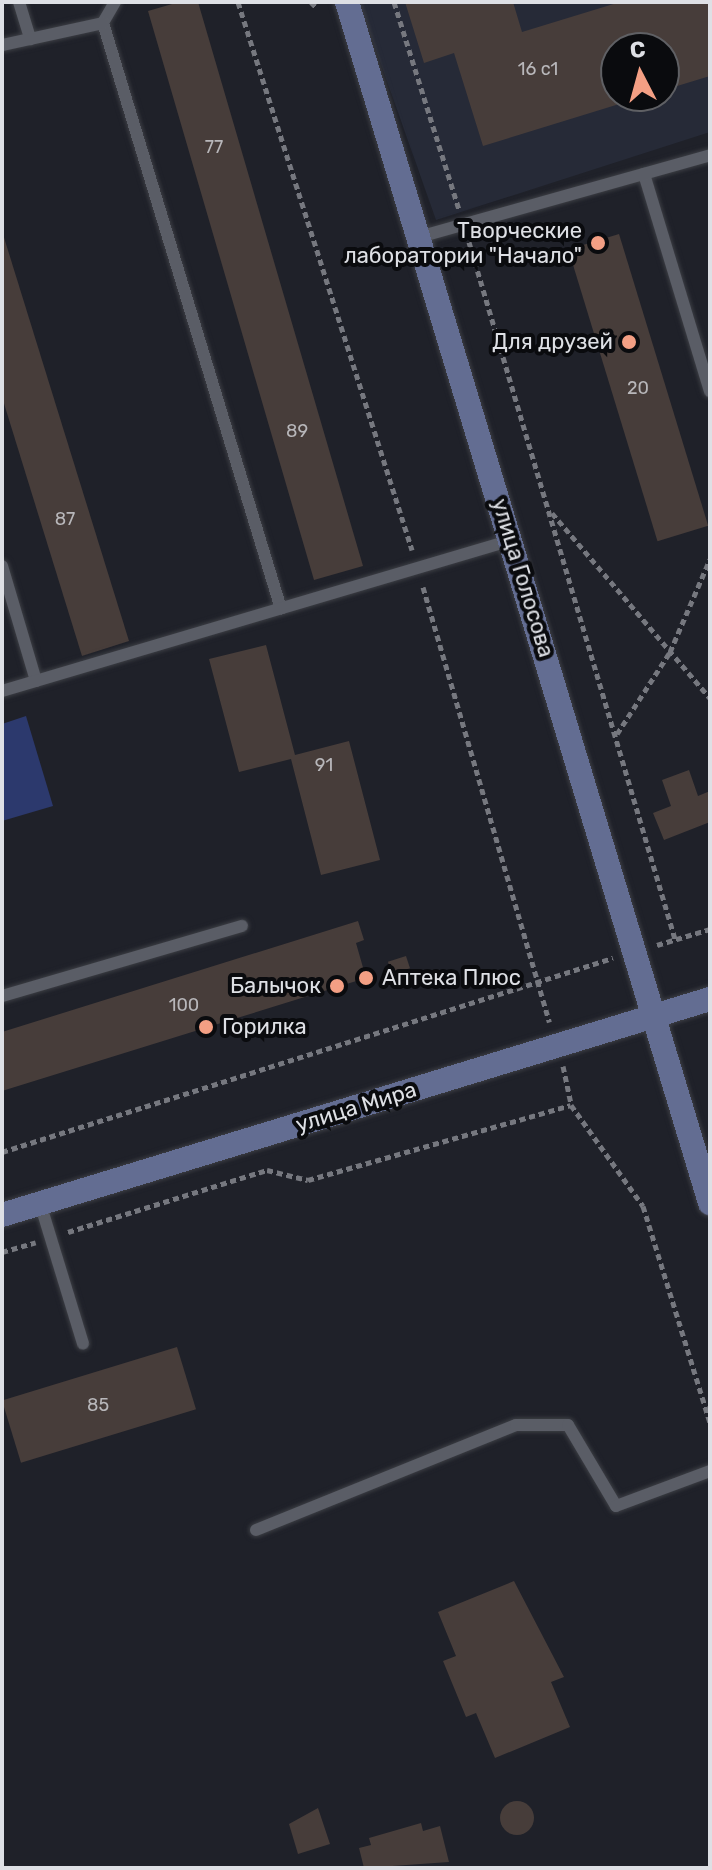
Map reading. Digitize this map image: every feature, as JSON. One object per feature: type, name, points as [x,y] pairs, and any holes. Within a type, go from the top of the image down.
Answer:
[{"type":"main road","name":"улица Голосова","points":[[347,2],[658,1015],[710,1203]]},
{"type":"main road","name":"улица Мира","points":[[2,1215],[710,999]]},
{"type":"main road","name":"улица Голосова","points":[[696,1154],[710,1186]]},
{"type":"lane","points":[[19,2],[30,39]]},
{"type":"lane","points":[[115,2],[103,23],[281,609]]},
{"type":"lane","points":[[2,45],[103,23]]},
{"type":"lane","points":[[419,237],[710,155]]},
{"type":"lane","points":[[644,174],[710,391]]},
{"type":"lane","points":[[2,691],[512,540]]},
{"type":"lane","points":[[2,566],[36,681]]},
{"type":"lane","points":[[2,996],[242,926]]},
{"type":"lane","points":[[40,1203],[83,1344]]},
{"type":"lane","points":[[256,1530],[516,1425],[568,1425],[616,1506],[710,1471]]},
{"type":"path","points":[[238,2],[417,568],[538,979],[571,1105],[643,1206],[710,1422]]},
{"type":"path","points":[[311,2],[317,8]]},
{"type":"path","points":[[394,2],[550,510],[675,939]]},
{"type":"path","points":[[550,510],[710,698]]},
{"type":"path","points":[[617,734],[670,652],[710,559]]},
{"type":"path","points":[[2,1152],[538,979],[710,929]]},
{"type":"path","points":[[2,1252],[267,1170],[308,1180],[571,1105]]},
{"type":"shaded area","points":[[359,2],[710,2],[710,132],[436,220]]},
{"type":"shaded area","points":[[26,716],[53,806],[2,821],[2,724]]},
{"type":"building","points":[[179,2],[198,2],[363,566],[314,580],[148,11]]},
{"type":"building","points":[[405,2],[513,2],[522,32],[620,2],[710,2],[710,76],[680,85],[680,32],[600,32],[600,110],[483,146],[454,53],[424,63]]},
{"type":"building","points":[[2,231],[129,641],[82,656],[2,397]]},
{"type":"building","points":[[619,234],[708,526],[657,541],[568,249]]},
{"type":"building","points":[[266,645],[295,755],[349,741],[380,860],[321,875],[291,759],[239,772],[209,659]]},
{"type":"building","points":[[689,770],[698,796],[710,791],[710,822],[664,840],[653,813],[671,806],[662,780]]},
{"type":"building","points":[[358,921],[364,940],[356,943],[366,978],[2,1091],[2,1032]]},
{"type":"building","points":[[406,956],[410,968],[392,974],[388,962]]},
{"type":"building","points":[[177,1347],[196,1409],[21,1463],[2,1401]]},
{"type":"building","points":[[514,1581],[564,1677],[551,1682],[570,1727],[495,1758],[476,1713],[466,1717],[443,1661],[456,1656],[438,1612]]},
{"type":"building","points":[[517,1801],[529,1806],[534,1818],[529,1830],[517,1835],[505,1830],[500,1818],[505,1806]]},
{"type":"building","points":[[318,1808],[330,1844],[298,1854],[289,1824]]},
{"type":"building","points":[[421,1823],[423,1831],[440,1826],[449,1862],[364,1868],[359,1848],[371,1845],[369,1838]]},
{"type":"place","name":"Творческие лаборатории \"Начало\"","points":[[598,243]]},
{"type":"place","name":"Для друзей","points":[[629,342]]},
{"type":"place","name":"Аптека Плюс","points":[[366,978]]},
{"type":"place","name":"Балычок","points":[[337,986]]},
{"type":"place","name":"Горилка","points":[[206,1027]]}]
